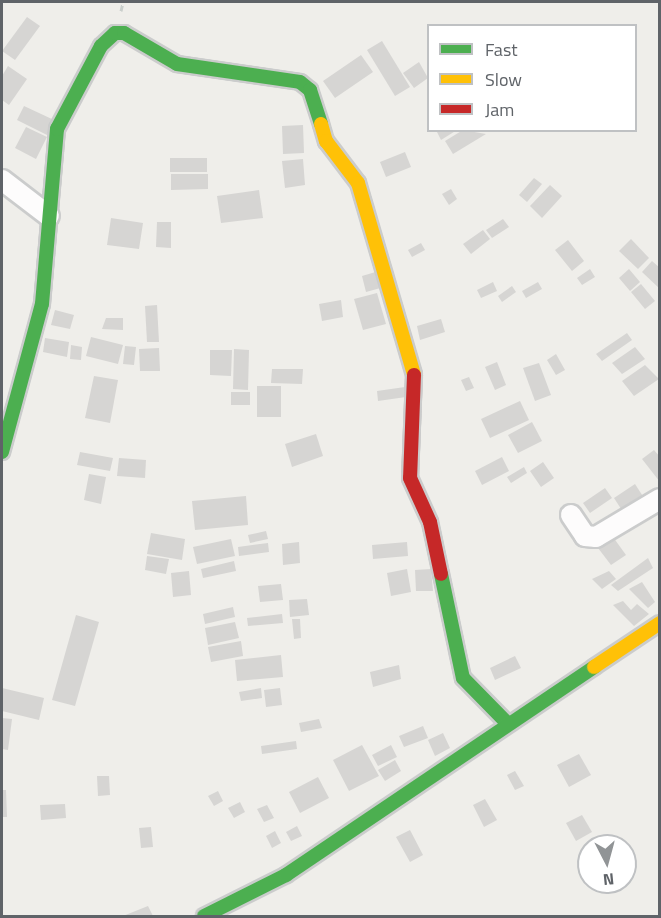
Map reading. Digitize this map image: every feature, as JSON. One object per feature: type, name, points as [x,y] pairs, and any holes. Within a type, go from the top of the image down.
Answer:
[{"type":"street","points":[[2,452],[42,304],[57,129],[101,46],[114,33],[133,37],[177,64],[292,81],[310,90],[326,141],[358,183],[411,362],[417,394],[410,478],[430,522],[463,678],[507,723]]},
{"type":"street","points":[[2,180],[49,216]]},
{"type":"street","points":[[571,514],[585,536],[596,537],[660,499]]},
{"type":"street","points":[[204,916],[286,875],[507,723],[613,659],[660,623]]},
{"type":"building","points":[[27,17],[40,26],[15,60],[2,51]]},
{"type":"building","points":[[382,41],[410,87],[395,96],[367,50]]},
{"type":"building","points":[[361,55],[373,72],[335,98],[323,81]]},
{"type":"building","points":[[419,62],[427,79],[414,88],[403,73]]},
{"type":"building","points":[[8,66],[27,79],[9,105],[2,100],[2,76]]},
{"type":"building","points":[[24,106],[54,120],[47,135],[17,120]]},
{"type":"building","points":[[303,125],[304,153],[283,154],[282,126]]},
{"type":"building","points":[[26,127],[47,137],[36,159],[15,148]]},
{"type":"building","points":[[437,132],[454,132],[441,140]]},
{"type":"building","points":[[460,132],[486,134],[453,154],[445,141]]},
{"type":"building","points":[[405,152],[411,167],[386,177],[380,162]]},
{"type":"building","points":[[170,158],[207,158],[207,172],[170,172]]},
{"type":"building","points":[[303,159],[305,185],[285,188],[282,161]]},
{"type":"building","points":[[171,174],[208,174],[208,189],[171,190]]},
{"type":"building","points":[[534,178],[542,184],[527,202],[519,195]]},
{"type":"building","points":[[550,185],[562,196],[542,218],[530,206]]},
{"type":"building","points":[[451,189],[457,199],[449,205],[442,194]]},
{"type":"building","points":[[259,190],[263,218],[221,223],[217,196]]},
{"type":"building","points":[[111,218],[143,223],[139,249],[107,245]]},
{"type":"building","points":[[503,219],[509,227],[492,238],[486,230]]},
{"type":"building","points":[[157,222],[171,222],[171,248],[156,247]]},
{"type":"building","points":[[483,230],[490,239],[471,254],[463,244]]},
{"type":"building","points":[[631,239],[649,258],[638,269],[619,251]]},
{"type":"building","points":[[568,240],[584,261],[572,271],[555,250]]},
{"type":"building","points":[[421,243],[425,250],[412,257],[408,250]]},
{"type":"building","points":[[652,261],[660,268],[660,289],[642,272]]},
{"type":"building","points":[[590,269],[595,277],[582,285],[577,278]]},
{"type":"building","points":[[629,269],[640,282],[630,291],[619,278]]},
{"type":"building","points":[[379,271],[384,287],[366,292],[362,276]]},
{"type":"building","points":[[493,282],[497,291],[481,298],[477,290]]},
{"type":"building","points":[[538,282],[542,289],[526,298],[522,291]]},
{"type":"building","points":[[641,284],[655,301],[645,309],[631,292]]},
{"type":"building","points":[[512,286],[516,292],[502,302],[498,296]]},
{"type":"building","points":[[377,293],[386,324],[363,330],[354,299]]},
{"type":"building","points":[[341,300],[343,317],[322,321],[319,304]]},
{"type":"building","points":[[157,305],[159,342],[147,342],[145,306]]},
{"type":"building","points":[[55,310],[74,315],[70,329],[51,325]]},
{"type":"building","points":[[106,318],[123,318],[123,330],[102,329]]},
{"type":"building","points":[[441,319],[445,332],[420,340],[417,326]]},
{"type":"building","points":[[627,333],[632,340],[602,361],[596,354]]},
{"type":"building","points":[[91,337],[123,345],[118,364],[86,356]]},
{"type":"building","points":[[45,338],[69,342],[67,357],[43,352]]},
{"type":"building","points":[[71,345],[82,347],[81,360],[70,359]]},
{"type":"building","points":[[125,346],[136,347],[134,365],[123,364]]},
{"type":"building","points":[[635,347],[645,359],[622,374],[612,363]]},
{"type":"building","points":[[159,348],[160,371],[140,371],[139,349]]},
{"type":"building","points":[[234,349],[249,350],[248,390],[233,389]]},
{"type":"building","points":[[210,350],[232,350],[231,376],[210,375]]},
{"type":"building","points":[[556,354],[565,370],[556,375],[547,360]]},
{"type":"building","points":[[497,362],[506,385],[495,390],[485,367]]},
{"type":"building","points":[[539,363],[551,395],[535,401],[523,368]]},
{"type":"building","points":[[645,365],[659,379],[634,396],[622,381]]},
{"type":"building","points":[[272,369],[303,369],[302,384],[271,383]]},
{"type":"building","points":[[94,376],[118,380],[110,423],[85,418]]},
{"type":"building","points":[[469,377],[474,388],[466,391],[461,380]]},
{"type":"building","points":[[257,386],[281,386],[281,417],[257,417]]},
{"type":"building","points":[[405,387],[406,397],[378,401],[377,391]]},
{"type":"building","points":[[231,392],[250,392],[250,405],[231,405]]},
{"type":"building","points":[[520,401],[529,420],[490,438],[481,419]]},
{"type":"building","points":[[532,422],[542,441],[518,453],[508,435]]},
{"type":"building","points":[[316,434],[323,456],[292,467],[285,444]]},
{"type":"building","points":[[654,450],[660,457],[660,482],[642,459]]},
{"type":"building","points":[[80,452],[113,458],[110,471],[77,465]]},
{"type":"building","points":[[502,457],[509,471],[482,485],[475,471]]},
{"type":"building","points":[[119,458],[146,460],[145,478],[117,476]]},
{"type":"building","points":[[543,462],[554,478],[541,487],[530,471]]},
{"type":"building","points":[[524,467],[527,473],[511,483],[507,477]]},
{"type":"building","points":[[89,474],[106,477],[101,504],[84,500]]},
{"type":"building","points":[[635,484],[646,501],[625,515],[614,498]]},
{"type":"building","points":[[605,488],[612,498],[590,513],[583,503]]},
{"type":"building","points":[[246,496],[248,525],[195,530],[192,501]]},
{"type":"building","points":[[266,531],[268,539],[250,543],[248,535]]},
{"type":"building","points":[[151,533],[185,539],[182,560],[147,554]]},
{"type":"building","points":[[613,537],[626,555],[611,565],[598,548]]},
{"type":"building","points":[[231,539],[235,556],[197,564],[193,547]]},
{"type":"building","points":[[299,542],[300,563],[283,565],[282,544]]},
{"type":"building","points":[[407,542],[408,556],[373,559],[372,545]]},
{"type":"building","points":[[268,543],[269,552],[239,556],[238,547]]},
{"type":"building","points":[[147,556],[169,559],[166,574],[145,570]]},
{"type":"building","points":[[648,558],[653,568],[618,591],[611,585]]},
{"type":"building","points":[[234,561],[236,571],[203,578],[201,569]]},
{"type":"building","points":[[407,569],[411,592],[391,596],[387,573]]},
{"type":"building","points":[[431,569],[433,591],[416,591],[415,570]]},
{"type":"building","points":[[189,571],[191,595],[173,597],[171,573]]},
{"type":"building","points":[[609,571],[616,579],[602,589],[592,579]]},
{"type":"building","points":[[642,582],[655,602],[648,608],[629,589]]},
{"type":"building","points":[[281,584],[283,600],[260,602],[258,586]]},
{"type":"building","points":[[307,599],[309,615],[290,617],[289,600]]},
{"type":"building","points":[[623,601],[631,610],[637,604],[649,614],[634,626],[613,605]]},
{"type":"building","points":[[233,607],[235,617],[205,624],[203,614]]},
{"type":"building","points":[[282,614],[283,623],[248,626],[247,618]]},
{"type":"building","points":[[76,615],[99,622],[75,706],[52,700]]},
{"type":"building","points":[[292,619],[300,619],[301,638],[294,639]]},
{"type":"building","points":[[235,622],[239,638],[208,645],[205,628]]},
{"type":"building","points":[[241,641],[243,656],[211,662],[208,647]]},
{"type":"building","points":[[281,655],[283,677],[237,681],[235,660]]},
{"type":"building","points":[[515,656],[521,668],[495,680],[490,668]]},
{"type":"building","points":[[399,665],[401,679],[373,687],[370,672]]},
{"type":"building","points":[[2,688],[44,698],[39,720],[2,711]]},
{"type":"building","points":[[261,688],[262,698],[241,701],[239,692]]},
{"type":"building","points":[[280,688],[282,705],[266,707],[264,690]]},
{"type":"building","points":[[2,718],[12,719],[8,750],[2,749]]},
{"type":"building","points":[[319,719],[322,728],[301,732],[299,723]]},
{"type":"building","points":[[423,726],[428,738],[404,747],[399,736]]},
{"type":"building","points":[[443,733],[450,748],[435,756],[428,740]]},
{"type":"building","points":[[296,741],[297,749],[262,754],[261,746]]},
{"type":"building","points":[[362,745],[379,776],[349,791],[333,760]]},
{"type":"building","points":[[391,745],[397,757],[378,766],[372,755]]},
{"type":"building","points":[[579,754],[591,775],[569,787],[557,765]]},
{"type":"building","points":[[395,760],[401,771],[385,781],[378,770]]},
{"type":"building","points":[[515,771],[524,786],[515,790],[507,775]]},
{"type":"building","points":[[97,776],[109,776],[110,795],[98,796]]},
{"type":"building","points":[[318,777],[329,798],[300,813],[289,792]]},
{"type":"building","points":[[2,790],[6,790],[7,817],[2,817]]},
{"type":"building","points":[[218,791],[223,801],[214,806],[208,796]]},
{"type":"building","points":[[485,799],[497,820],[484,827],[473,805]]},
{"type":"building","points":[[240,802],[245,812],[234,818],[228,808]]},
{"type":"building","points":[[65,804],[66,818],[41,820],[40,805]]},
{"type":"building","points":[[267,805],[274,818],[264,822],[257,809]]},
{"type":"building","points":[[582,815],[592,832],[577,834],[576,841],[566,823]]},
{"type":"building","points":[[297,826],[302,836],[291,841],[286,832]]},
{"type":"building","points":[[151,827],[153,847],[141,848],[139,828]]},
{"type":"building","points":[[410,830],[423,855],[410,862],[396,837]]},
{"type":"building","points":[[275,831],[281,843],[272,848],[266,836]]},
{"type":"building","points":[[148,906],[153,916],[123,916]]},
{"type":"traffic: fast","points":[[2,452],[42,304],[57,129],[101,46],[115,33],[124,33],[177,64],[300,82],[310,90],[321,124]]},
{"type":"traffic: fast","points":[[441,574],[463,678],[507,723]]},
{"type":"traffic: fast","points":[[204,916],[286,875],[594,667]]},
{"type":"traffic: slow","points":[[321,124],[326,141],[358,183],[414,375]]},
{"type":"traffic: slow","points":[[594,667],[660,623]]},
{"type":"traffic: jam","points":[[414,375],[410,478],[430,522],[441,574]]}]
